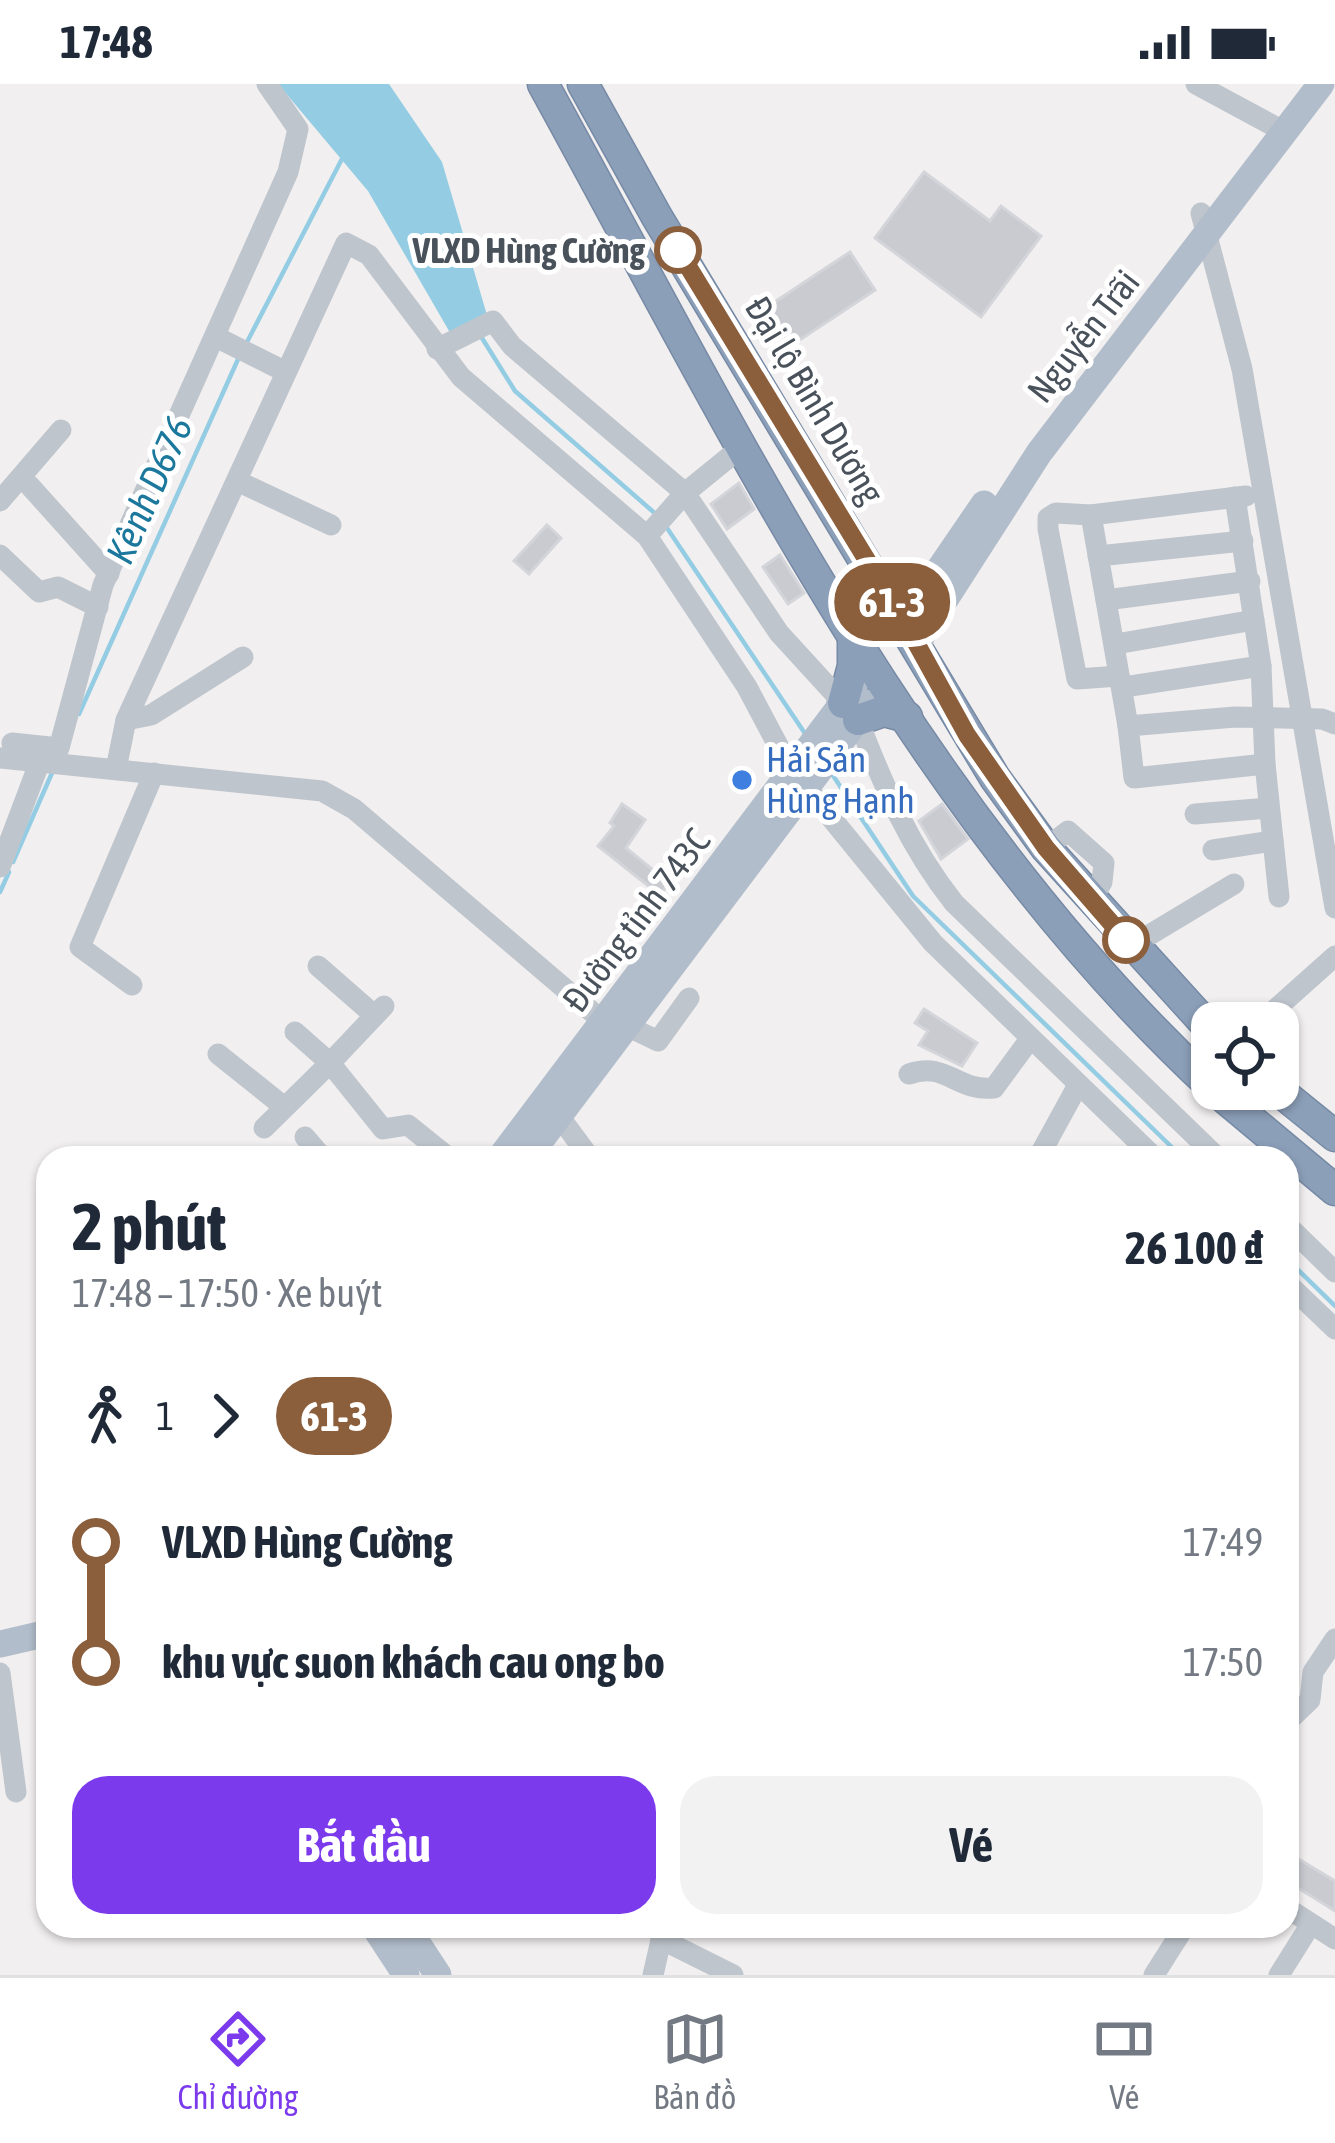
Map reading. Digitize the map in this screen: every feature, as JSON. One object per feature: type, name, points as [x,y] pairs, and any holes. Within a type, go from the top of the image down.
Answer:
[{"type":"highway","points":[[543,84],[878,675],[1030,892],[1191,1067]]},
{"type":"highway","name":"Đại lộ Bình Dương","points":[[583,84],[657,217],[910,632],[967,735],[1046,848],[1191,1009]]},
{"type":"highway","points":[[878,675],[910,632]]},
{"type":"highway","points":[[853,633],[850,711],[907,717]]},
{"type":"highway","points":[[1299,1107],[1335,1136]]},
{"type":"highway","points":[[1239,1110],[1282,1146]]},
{"type":"highway","points":[[1299,1160],[1335,1190]]},
{"type":"main road","name":"Nguyễn Trãi","points":[[1278,128],[1301,84]]},
{"type":"main road","name":"Nguyễn Trãi","points":[[910,632],[1204,224],[1278,128],[1321,84]]},
{"type":"main road","name":"Đường tỉnh 743C","points":[[536,1146],[798,778],[878,675]]},
{"type":"main road","name":"Đường tỉnh 743C","points":[[511,1146],[617,1028]]},
{"type":"main road","points":[[0,1644],[36,1636]]},
{"type":"main road","points":[[382,1938],[406,1975]]},
{"type":"main road","points":[[414,1938],[438,1975]]},
{"type":"street","points":[[267,84],[298,129],[288,172],[109,574],[59,748],[12,743],[8,759],[322,791],[354,809],[617,1028],[658,1041],[689,998]]},
{"type":"street","points":[[1196,84],[1278,128]]},
{"type":"street","points":[[1204,224],[1323,718],[1335,908]]},
{"type":"street","points":[[109,768],[126,720],[237,481],[277,367],[346,243],[370,255],[437,349],[485,400],[647,536],[747,687],[798,778],[933,943],[1142,1146]]},
{"type":"street","points":[[437,349],[493,321],[512,346],[685,493],[779,633],[850,711],[896,817],[922,863],[953,903],[1206,1146]]},
{"type":"street","points":[[216,337],[277,367]]},
{"type":"street","points":[[0,501],[61,430]]},
{"type":"street","points":[[647,536],[685,493],[744,445]]},
{"type":"street","points":[[237,481],[331,525]]},
{"type":"street","points":[[29,485],[109,574]]},
{"type":"street","points":[[1261,666],[1121,681],[1077,679],[1048,518],[1056,513],[1091,515],[1266,493]]},
{"type":"street","points":[[1235,497],[1267,718],[1265,764],[1279,896]]},
{"type":"street","points":[[1091,515],[1116,644],[1134,778],[1265,764]]},
{"type":"street","points":[[1098,556],[1243,541]]},
{"type":"street","points":[[0,555],[39,592],[58,587],[98,607]]},
{"type":"street","points":[[1106,600],[1250,581]]},
{"type":"street","points":[[1116,644],[1254,620]]},
{"type":"street","points":[[126,720],[152,715],[243,657]]},
{"type":"street","points":[[1128,726],[1323,718]]},
{"type":"street","points":[[0,868],[48,762]]},
{"type":"street","points":[[132,985],[80,950],[154,773]]},
{"type":"street","points":[[1196,814],[1270,808]]},
{"type":"street","points":[[1213,850],[1273,842]]},
{"type":"street","points":[[1132,946],[1234,884]]},
{"type":"street","points":[[1284,1002],[1335,956]]},
{"type":"street","points":[[264,1129],[379,1010],[318,966]]},
{"type":"street","points":[[296,1032],[330,1063],[382,1129],[408,1125],[433,1146]]},
{"type":"street","points":[[909,1075],[926,1068],[942,1071],[972,1090],[994,1088],[1030,1039]]},
{"type":"street","points":[[218,1054],[283,1106]]},
{"type":"street","points":[[1045,1146],[1078,1085]]},
{"type":"street","points":[[560,1116],[581,1146]]},
{"type":"street","points":[[305,1137],[313,1146]]},
{"type":"street","points":[[1299,1237],[1335,1272]]},
{"type":"street","points":[[1299,1294],[1335,1329]]},
{"type":"street","points":[[1299,1711],[1310,1700],[1313,1672],[1335,1639]]},
{"type":"street","points":[[0,1673],[16,1792]]},
{"type":"street","points":[[1299,1916],[1335,1939]]},
{"type":"street","points":[[1279,1975],[1311,1924]]},
{"type":"street","points":[[653,1975],[661,1938]]},
{"type":"street","points":[[672,1938],[733,1975]]},
{"type":"street","points":[[1154,1975],[1177,1938]]},
{"type":"water","points":[[278,84],[389,84],[442,162],[489,322],[456,343],[368,191]]},
{"type":"building","points":[[924,172],[990,221],[1001,206],[1041,236],[981,317],[875,238]]},
{"type":"building","points":[[850,252],[875,290],[780,353],[755,315]]},
{"type":"building","points":[[739,483],[754,509],[727,529],[711,504]]},
{"type":"building","points":[[547,525],[561,538],[529,574],[514,561]]},
{"type":"building","points":[[780,555],[804,593],[788,604],[763,567]]},
{"type":"building","points":[[622,804],[645,820],[626,848],[669,883],[660,895],[598,846],[614,826],[610,823]]},
{"type":"building","points":[[942,804],[968,839],[941,859],[919,821]]},
{"type":"building","points":[[924,1009],[977,1043],[962,1066],[919,1045],[928,1031],[915,1023]]},
{"type":"building","points":[[1299,1859],[1335,1881],[1335,1911],[1299,1888]]},
{"type":"waterway","name":"Kênh D676","points":[[247,342],[344,155]]},
{"type":"waterway","points":[[482,338],[515,391],[658,516]]},
{"type":"waterway","name":"Kênh D676","points":[[79,714],[239,357]]},
{"type":"waterway","points":[[665,525],[806,735]]},
{"type":"waterway","name":"Kênh D676","points":[[13,862],[52,773]]},
{"type":"waterway","points":[[832,774],[913,896],[1171,1146]]},
{"type":"waterway","name":"Kênh D676","points":[[0,892],[9,872]]},
{"type":"waterway","points":[[1299,1271],[1335,1306]]},
{"type":"bus line","name":"61-3","points":[[678,250],[904,621],[967,735],[1046,848],[1126,940]]},
{"type":"place","name":"VLXD Hùng Cường","points":[[678,250]]},
{"type":"place","name":"Hải Sản Hùng Hạnh","points":[[742,780]]}]
